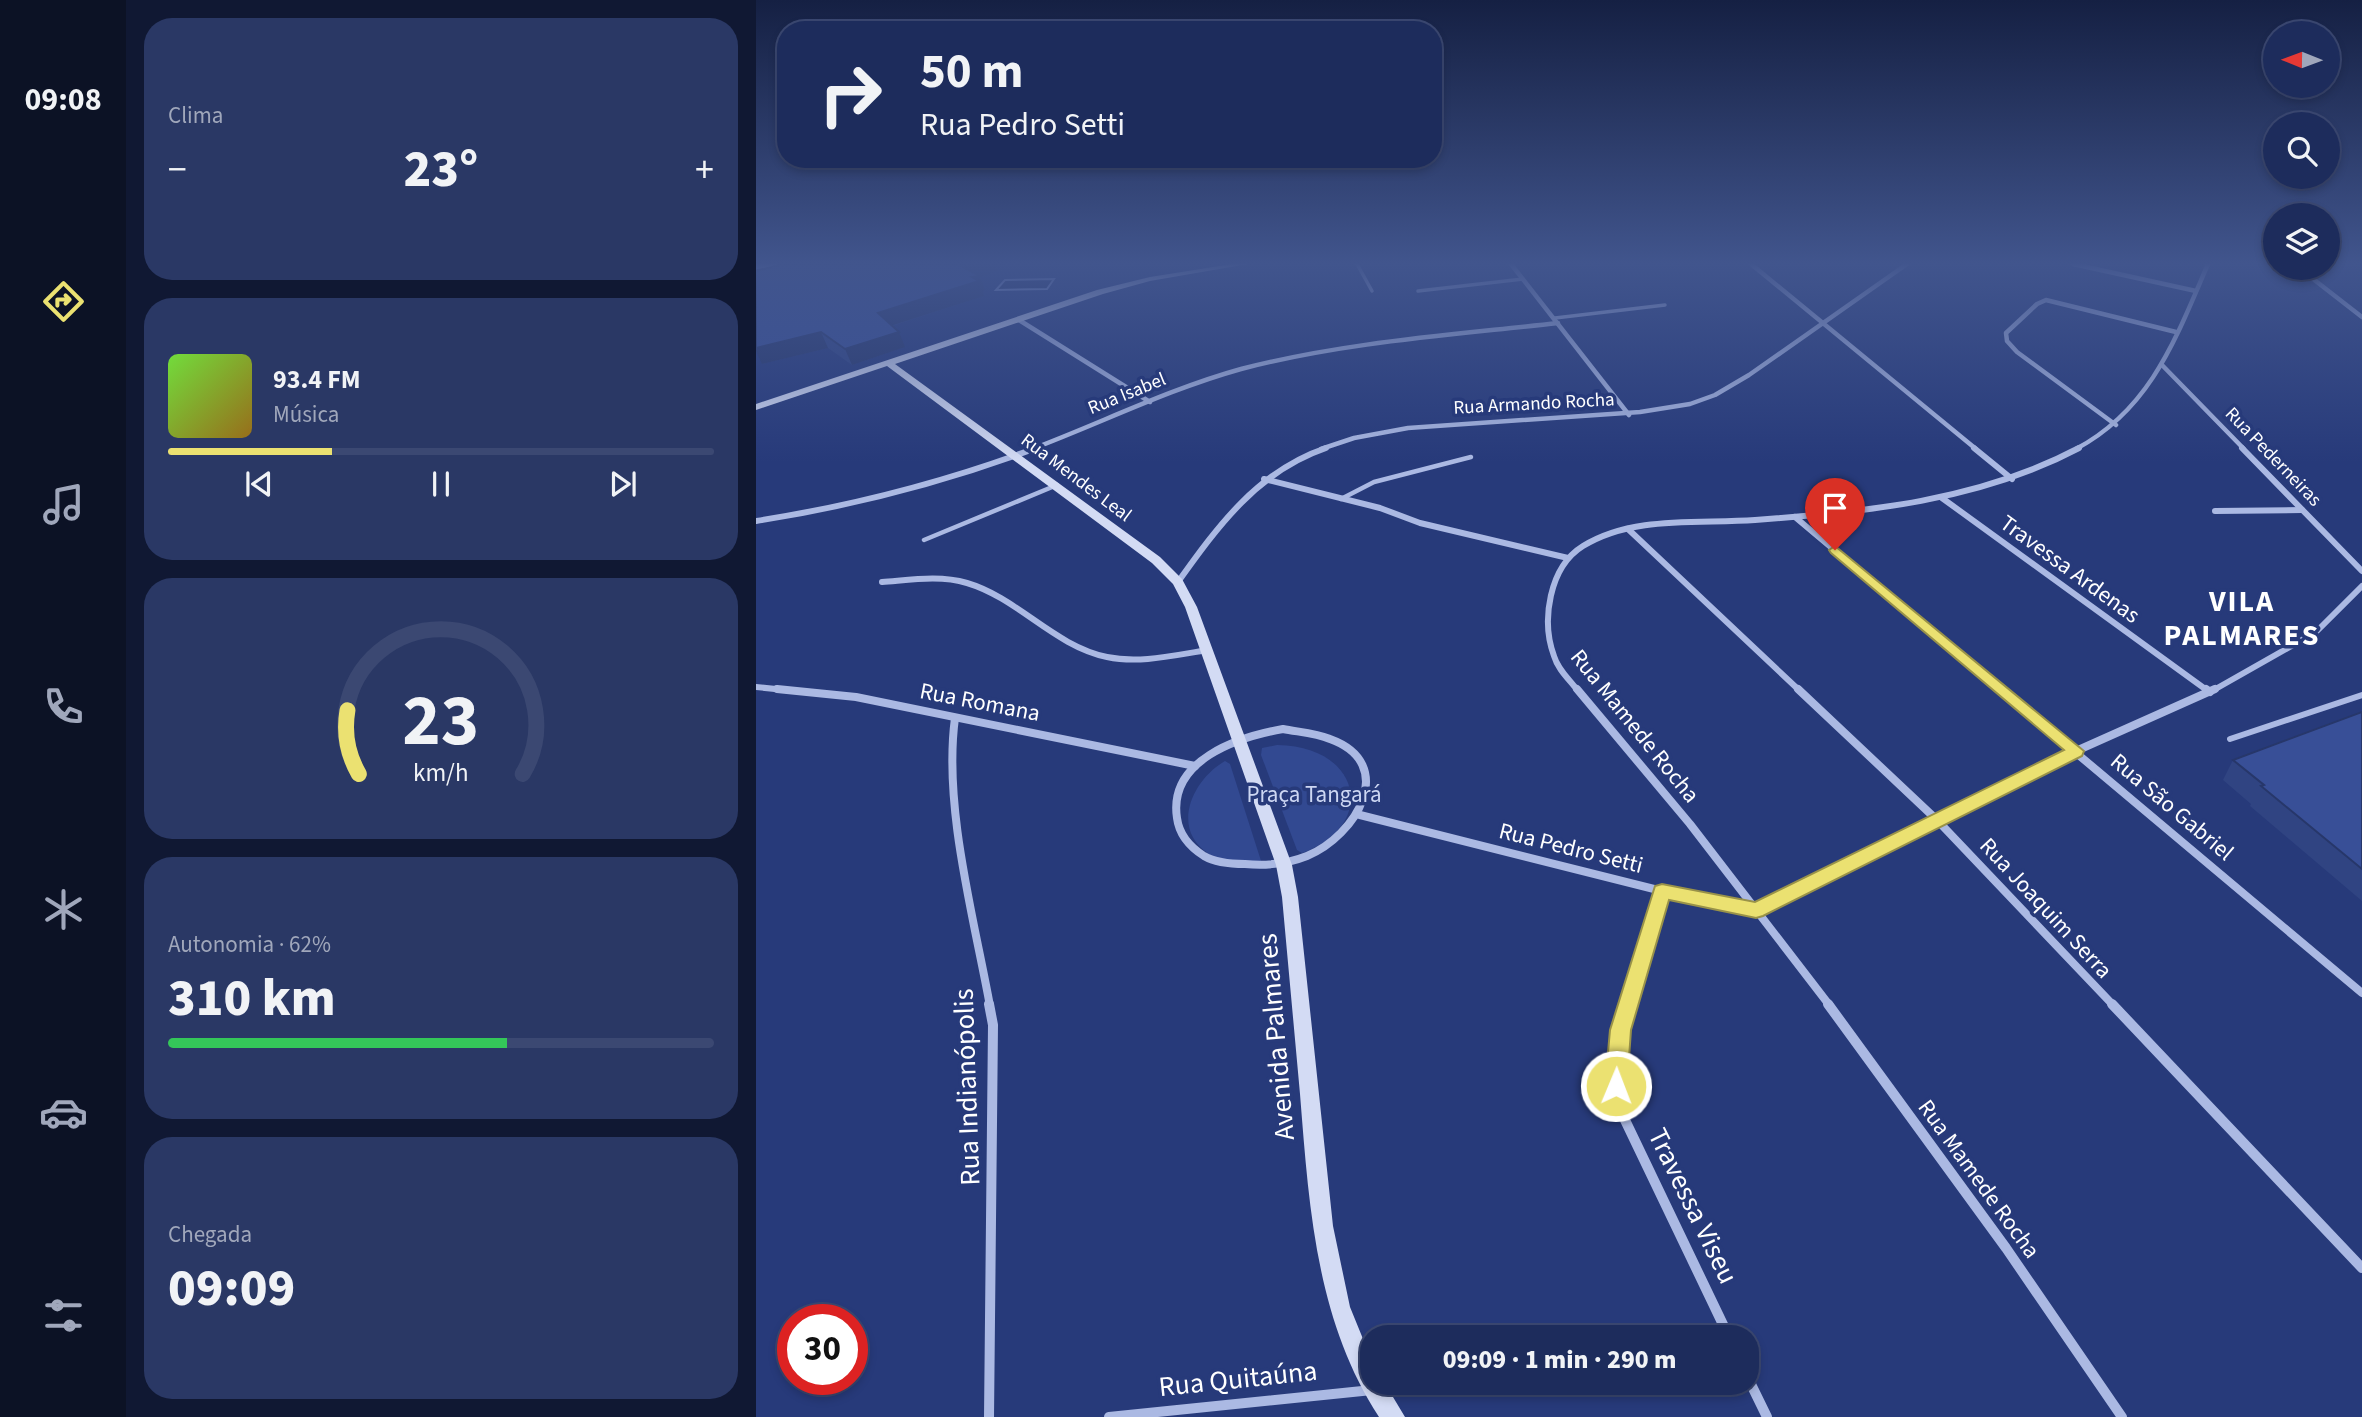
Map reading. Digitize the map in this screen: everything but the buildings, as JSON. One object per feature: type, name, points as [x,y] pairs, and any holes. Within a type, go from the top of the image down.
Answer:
[{"type":"street","points":[[756,407],[988,330]]},
{"type":"street","points":[[1035,330],[1150,402]]},
{"type":"street","name":"Rua Isabel","points":[[756,522],[861,503],[1017,456],[1197,383],[1267,363],[1489,330]]},
{"type":"street","points":[[1564,330],[1629,415]]},
{"type":"street","name":"Rua Armando Rocha","points":[[1178,582],[1239,503],[1264,479],[1314,452],[1390,430],[1629,415],[1716,396],[1814,330]]},
{"type":"street","points":[[1830,330],[2012,479]]},
{"type":"street","points":[[2010,330],[2007,341],[2017,352],[2116,425]]},
{"type":"street","points":[[1264,479],[1420,523],[1568,558],[1581,547],[1628,529],[1795,517],[1942,498],[2012,479],[2095,439],[2116,425],[2162,365],[2176,332],[2168,330]]},
{"type":"street","name":"Rua Mendes Leal","points":[[888,363],[1156,560],[1178,582],[1208,650]]},
{"type":"street","name":"Rua Pederneiras","points":[[2162,365],[2362,571]]},
{"type":"street","name":"Travessa Ardenas","points":[[1942,498],[2210,692]]},
{"type":"street","points":[[2215,511],[2302,510]]},
{"type":"street","name":"Rua São Gabriel","points":[[1795,517],[2362,993]]},
{"type":"street","name":"Rua Joaquim Serra","points":[[1628,529],[1937,820],[2362,1268]]},
{"type":"street","name":"Rua Mamede Rocha","points":[[1568,558],[1551,599],[1548,630],[1553,657],[1565,675],[1690,824],[1756,910],[2006,1248],[2122,1417]]},
{"type":"street","points":[[882,582],[930,579],[966,582],[1095,654],[1150,658],[1208,650]]},
{"type":"street","points":[[1756,910],[2076,751],[2210,692],[2316,632],[2362,586]]},
{"type":"street","name":"Avenida Palmares","points":[[1208,650],[1284,865],[1290,897],[1317,1172],[1330,1274],[1360,1357]]},
{"type":"street","name":"Rua Romana","points":[[756,687],[856,696],[1195,766]]},
{"type":"street","name":"Rua Indianópolis","points":[[955,718],[950,754],[953,797],[993,1025],[989,1417]]},
{"type":"street","points":[[1283,729],[1311,731],[1335,739],[1354,753],[1366,771],[1368,792],[1360,815],[1342,837],[1314,855],[1284,865],[1245,868],[1214,862],[1190,847],[1177,827],[1174,804],[1184,780],[1195,766],[1226,744],[1240,739],[1283,729]]},
{"type":"street","name":"Rua Pedro Setti","points":[[1360,815],[1662,891],[1756,910]]},
{"type":"street","name":"Travessa Viseu","points":[[1662,891],[1620,1030],[1616,1086],[1634,1142],[1722,1325]]},
{"type":"street","name":"Rua Quitaúna","points":[[1110,1417],[1360,1391]]},
{"type":"street","name":"Avenida Palmares","points":[[1376,1395],[1392,1417]]},
{"type":"street","points":[[1756,1395],[1767,1417]]},
{"type":"lane","points":[[1341,499],[1374,482],[1471,457]]},
{"type":"lane","points":[[924,540],[1056,485]]},
{"type":"lane","points":[[2230,740],[2362,695]]},
{"type":"green space","name":"Praça Tangará","points":[[1277,745],[1306,749],[1327,758],[1342,772],[1350,789],[1350,807],[1342,825],[1326,841],[1302,853],[1297,850],[1261,755],[1262,748]]},
{"type":"green space","name":"Praça Tangará","points":[[1225,761],[1230,764],[1262,864],[1215,857],[1197,844],[1190,832],[1188,819],[1195,792],[1213,769]]},
{"type":"district","name":"VILA PALMARES","points":[[2242,618]]},
{"type":"route","points":[[1616,1086],[1616,1053],[1620,1030],[1662,891],[1756,910],[2076,751],[1835,550]]}]
